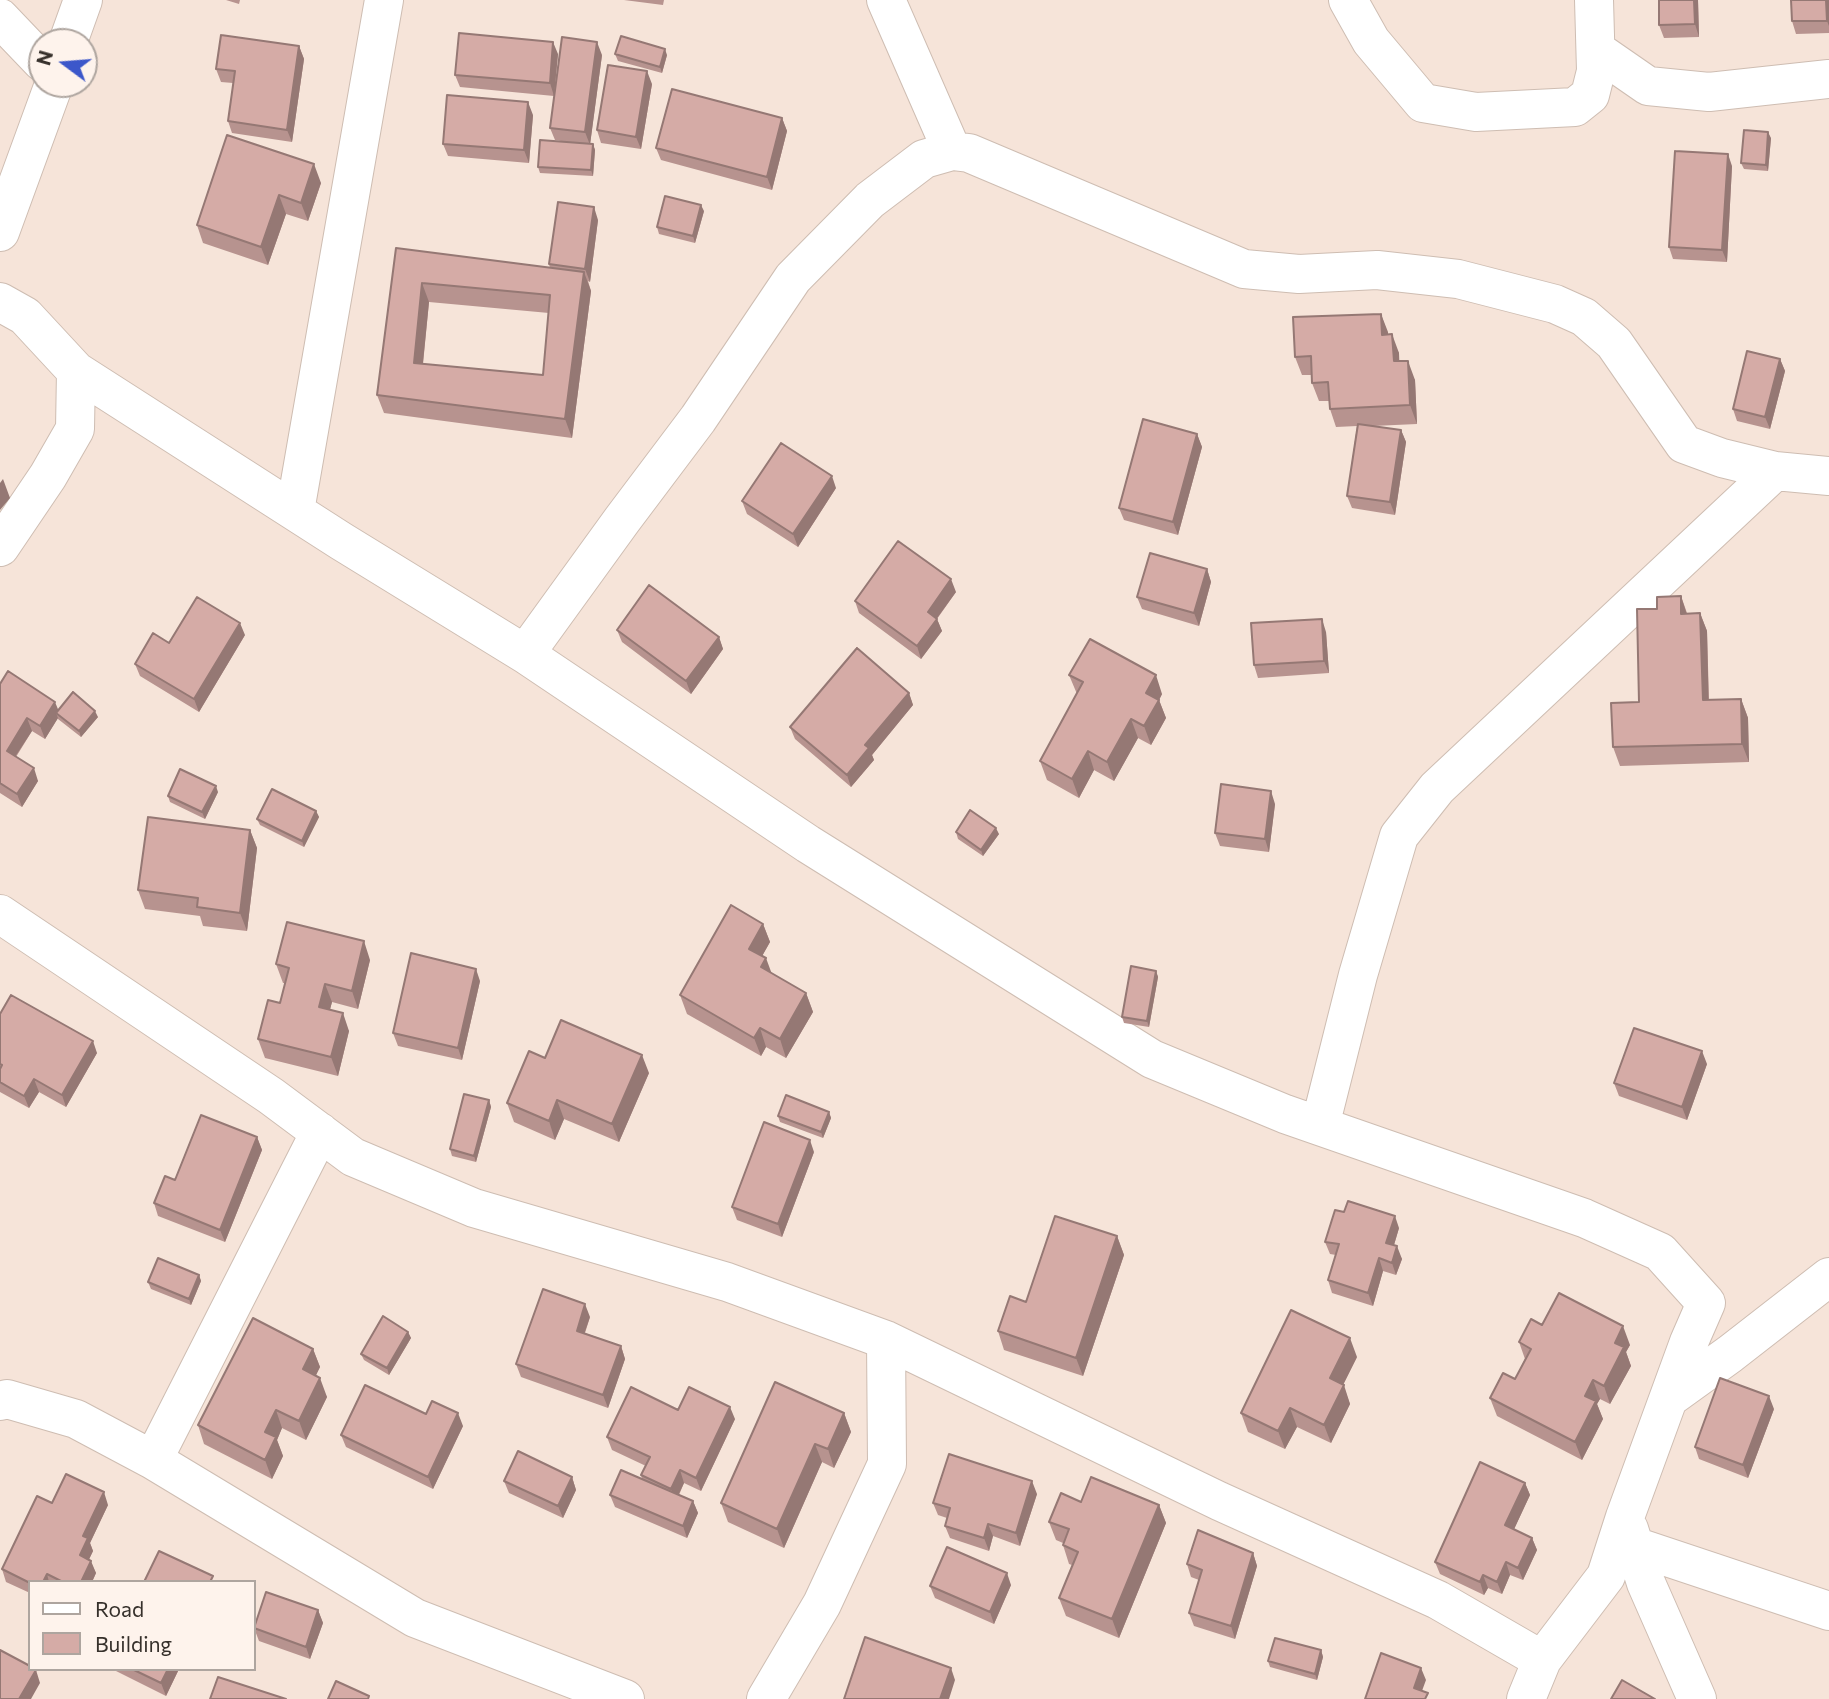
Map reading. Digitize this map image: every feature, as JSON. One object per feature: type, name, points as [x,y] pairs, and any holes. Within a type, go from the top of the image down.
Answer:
[{"type":"street","points":[[73,28],[83,0]]},
{"type":"street","points":[[295,511],[384,0]]},
{"type":"street","points":[[886,0],[953,151]]},
{"type":"street","points":[[1348,0],[1371,41],[1423,103],[1476,112],[1575,107],[1590,95],[1596,71],[1594,0]]},
{"type":"street","points":[[0,18],[28,47]]},
{"type":"street","points":[[1596,50],[1648,86],[1709,92],[1829,79]]},
{"type":"street","points":[[0,232],[49,98]]},
{"type":"street","points":[[526,654],[698,419],[793,278],[870,200],[924,159],[953,151],[969,153],[1244,269],[1299,274],[1377,270],[1458,279],[1555,304],[1584,317],[1614,343],[1685,444],[1722,458],[1775,471],[1829,476]]},
{"type":"street","points":[[0,302],[25,316],[76,371],[526,654],[808,844],[1152,1059],[1285,1114],[1584,1218],[1660,1252],[1706,1303],[1669,1398],[1630,1531],[1606,1576],[1542,1660],[1526,1699]]},
{"type":"street","points":[[0,547],[48,476],[75,429],[76,371]]},
{"type":"street","points":[[1320,1126],[1358,975],[1399,836],[1437,789],[1775,471]]},
{"type":"street","points":[[0,914],[271,1096],[353,1157],[474,1208],[727,1282],[886,1340],[1219,1501],[1438,1600],[1542,1660]]},
{"type":"street","points":[[153,1460],[320,1132]]},
{"type":"street","points":[[1669,1398],[1829,1277]]},
{"type":"street","points":[[766,1699],[821,1604],[887,1464],[886,1340]]},
{"type":"street","points":[[0,1401],[7,1399],[76,1419],[153,1460],[415,1618],[625,1699]]},
{"type":"street","points":[[1630,1531],[1829,1611]]},
{"type":"street","points":[[1630,1531],[1646,1583],[1697,1699]]},
{"type":"building","points":[[1659,0],[1694,0],[1695,24],[1659,25]]},
{"type":"building","points":[[1791,0],[1826,0],[1827,21],[1792,21]]},
{"type":"building","points":[[459,33],[553,42],[550,83],[455,75]]},
{"type":"building","points":[[221,35],[299,46],[287,130],[228,121],[235,71],[216,69]]},
{"type":"building","points":[[621,36],[665,49],[660,67],[615,54]]},
{"type":"building","points":[[562,37],[597,42],[585,132],[550,128]]},
{"type":"building","points":[[608,65],[647,71],[636,137],[597,130]]},
{"type":"building","points":[[672,89],[782,118],[767,177],[656,148]]},
{"type":"building","points":[[447,95],[528,102],[524,150],[443,144]]},
{"type":"building","points":[[1744,130],[1768,132],[1766,165],[1741,163]]},
{"type":"building","points":[[227,135],[314,164],[301,203],[279,195],[261,247],[197,225]]},
{"type":"building","points":[[540,140],[593,144],[591,170],[538,167]]},
{"type":"building","points":[[1675,151],[1728,154],[1722,250],[1669,247]]},
{"type":"building","points":[[665,196],[701,205],[693,236],[657,227]]},
{"type":"building","points":[[558,202],[594,207],[585,269],[549,264]]},
{"type":"building","points":[[396,248],[584,272],[565,419],[377,395]],"holes":[[[422,283],[550,295],[543,375],[414,363]]]},
{"type":"building","points":[[1381,314],[1382,335],[1392,334],[1394,361],[1408,361],[1410,405],[1330,409],[1328,382],[1312,383],[1311,356],[1295,357],[1293,317]]},
{"type":"building","points":[[1747,351],[1780,359],[1765,417],[1733,409]]},
{"type":"building","points":[[1143,419],[1197,434],[1173,522],[1119,508]]},
{"type":"building","points":[[1358,424],[1401,430],[1390,502],[1347,496]]},
{"type":"building","points":[[781,443],[832,476],[793,534],[742,501]]},
{"type":"building","points":[[898,541],[951,579],[928,612],[937,619],[917,646],[855,601]]},
{"type":"building","points":[[1150,553],[1207,569],[1194,613],[1137,597]]},
{"type":"building","points":[[649,585],[719,637],[686,681],[617,630]]},
{"type":"building","points":[[1681,596],[1681,614],[1700,613],[1703,700],[1741,699],[1742,744],[1613,747],[1611,703],[1639,702],[1637,609],[1657,609],[1657,597]]},
{"type":"building","points":[[197,597],[240,623],[194,699],[135,664],[153,633],[169,643]]},
{"type":"building","points":[[1322,619],[1324,661],[1254,665],[1251,623]]},
{"type":"building","points":[[1090,639],[1156,675],[1146,693],[1159,700],[1144,726],[1131,719],[1107,762],[1088,751],[1072,779],[1040,761],[1083,682],[1069,675]]},
{"type":"building","points":[[857,648],[909,693],[865,745],[869,748],[847,775],[790,727]]},
{"type":"building","points":[[8,671],[55,702],[40,726],[27,718],[7,751],[34,768],[17,794],[0,783],[0,684]]},
{"type":"building","points":[[73,692],[95,711],[79,731],[56,713]]},
{"type":"building","points":[[180,769],[216,786],[202,812],[168,796]]},
{"type":"building","points":[[1221,784],[1271,791],[1265,839],[1215,833]]},
{"type":"building","points":[[272,789],[316,811],[302,841],[257,819]]},
{"type":"building","points":[[970,810],[996,828],[981,850],[956,832]]},
{"type":"building","points":[[148,817],[250,830],[240,913],[197,907],[198,898],[138,890]]},
{"type":"building","points":[[731,905],[763,924],[749,949],[766,958],[761,967],[806,993],[780,1039],[760,1028],[754,1038],[680,995]]},
{"type":"building","points":[[287,922],[364,941],[352,991],[325,984],[319,1007],[343,1013],[331,1057],[258,1039],[268,1000],[280,1003],[289,968],[276,964]]},
{"type":"building","points":[[411,953],[476,969],[458,1048],[393,1033]]},
{"type":"building","points":[[1131,966],[1156,971],[1147,1021],[1122,1017]]},
{"type":"building","points":[[11,995],[93,1041],[62,1095],[34,1079],[24,1096],[0,1082],[0,1014]]},
{"type":"building","points":[[561,1020],[642,1055],[612,1124],[557,1100],[549,1121],[507,1103],[529,1051],[545,1058]]},
{"type":"building","points":[[1634,1028],[1702,1051],[1682,1107],[1614,1083]]},
{"type":"building","points":[[464,1094],[489,1100],[474,1156],[450,1149]]},
{"type":"building","points":[[786,1095],[829,1112],[821,1132],[778,1116]]},
{"type":"building","points":[[201,1115],[257,1137],[220,1230],[154,1203],[165,1176],[175,1180]]},
{"type":"building","points":[[764,1122],[810,1140],[778,1224],[732,1207]]},
{"type":"building","points":[[1348,1201],[1395,1216],[1386,1243],[1397,1246],[1392,1263],[1379,1258],[1368,1293],[1328,1280],[1339,1244],[1325,1242],[1335,1210],[1344,1212]]},
{"type":"building","points":[[1055,1216],[1117,1236],[1076,1358],[998,1331],[1010,1296],[1026,1302]]},
{"type":"building","points":[[158,1258],[199,1275],[189,1299],[148,1282]]},
{"type":"building","points":[[543,1289],[585,1304],[577,1331],[621,1346],[603,1395],[516,1364]]},
{"type":"building","points":[[1559,1293],[1623,1326],[1615,1343],[1624,1347],[1604,1386],[1593,1380],[1585,1396],[1596,1401],[1575,1442],[1490,1398],[1503,1373],[1515,1379],[1531,1349],[1519,1342],[1531,1319],[1542,1325]]},
{"type":"building","points":[[1291,1310],[1350,1338],[1330,1378],[1344,1385],[1324,1425],[1290,1408],[1278,1431],[1241,1413]]},
{"type":"building","points":[[383,1316],[408,1332],[387,1368],[361,1354]]},
{"type":"building","points":[[253,1318],[313,1349],[303,1369],[320,1378],[299,1421],[276,1410],[265,1432],[276,1437],[265,1460],[198,1425]]},
{"type":"building","points":[[1720,1378],[1769,1396],[1743,1465],[1695,1447]]},
{"type":"building","points":[[775,1382],[844,1413],[828,1449],[815,1444],[777,1529],[721,1503]]},
{"type":"building","points":[[365,1385],[426,1414],[432,1401],[458,1413],[428,1477],[341,1435]]},
{"type":"building","points":[[631,1387],[678,1410],[689,1387],[730,1407],[696,1478],[680,1470],[671,1489],[641,1475],[650,1457],[607,1437]]},
{"type":"building","points":[[518,1451],[572,1477],[558,1506],[504,1481]]},
{"type":"building","points":[[949,1454],[1032,1481],[1016,1533],[988,1524],[984,1538],[945,1526],[950,1508],[933,1503]]},
{"type":"building","points":[[1480,1462],[1525,1483],[1505,1525],[1532,1538],[1518,1568],[1506,1562],[1497,1582],[1483,1575],[1480,1582],[1435,1562]]},
{"type":"building","points":[[621,1470],[693,1501],[683,1526],[610,1495]]},
{"type":"building","points":[[66,1474],[104,1492],[83,1536],[88,1538],[80,1555],[91,1561],[82,1580],[59,1580],[47,1574],[44,1580],[28,1582],[2,1569],[37,1496],[52,1503]]},
{"type":"building","points":[[1091,1477],[1159,1505],[1112,1619],[1059,1598],[1078,1552],[1063,1545],[1069,1529],[1049,1522],[1061,1493],[1081,1502]]},
{"type":"building","points":[[1198,1530],[1253,1553],[1231,1626],[1189,1613],[1202,1570],[1187,1564]]},
{"type":"building","points":[[947,1547],[1007,1573],[990,1612],[930,1586]]},
{"type":"building","points":[[159,1551],[213,1576],[211,1580],[145,1580]]},
{"type":"building","points":[[266,1592],[318,1610],[306,1647],[256,1629]]},
{"type":"building","points":[[865,1637],[951,1668],[940,1699],[844,1699]]},
{"type":"building","points":[[1275,1638],[1321,1650],[1315,1674],[1268,1661]]},
{"type":"building","points":[[0,1650],[28,1665],[28,1671],[35,1671],[19,1699],[0,1699]]},
{"type":"building","points":[[1381,1653],[1421,1668],[1414,1688],[1428,1693],[1425,1699],[1365,1699]]},
{"type":"building","points":[[136,1671],[167,1671],[161,1683]]},
{"type":"building","points":[[218,1677],[286,1699],[210,1699]]},
{"type":"building","points":[[1622,1680],[1655,1699],[1611,1699]]},
{"type":"building","points":[[336,1681],[369,1696],[368,1699],[328,1699]]}]
